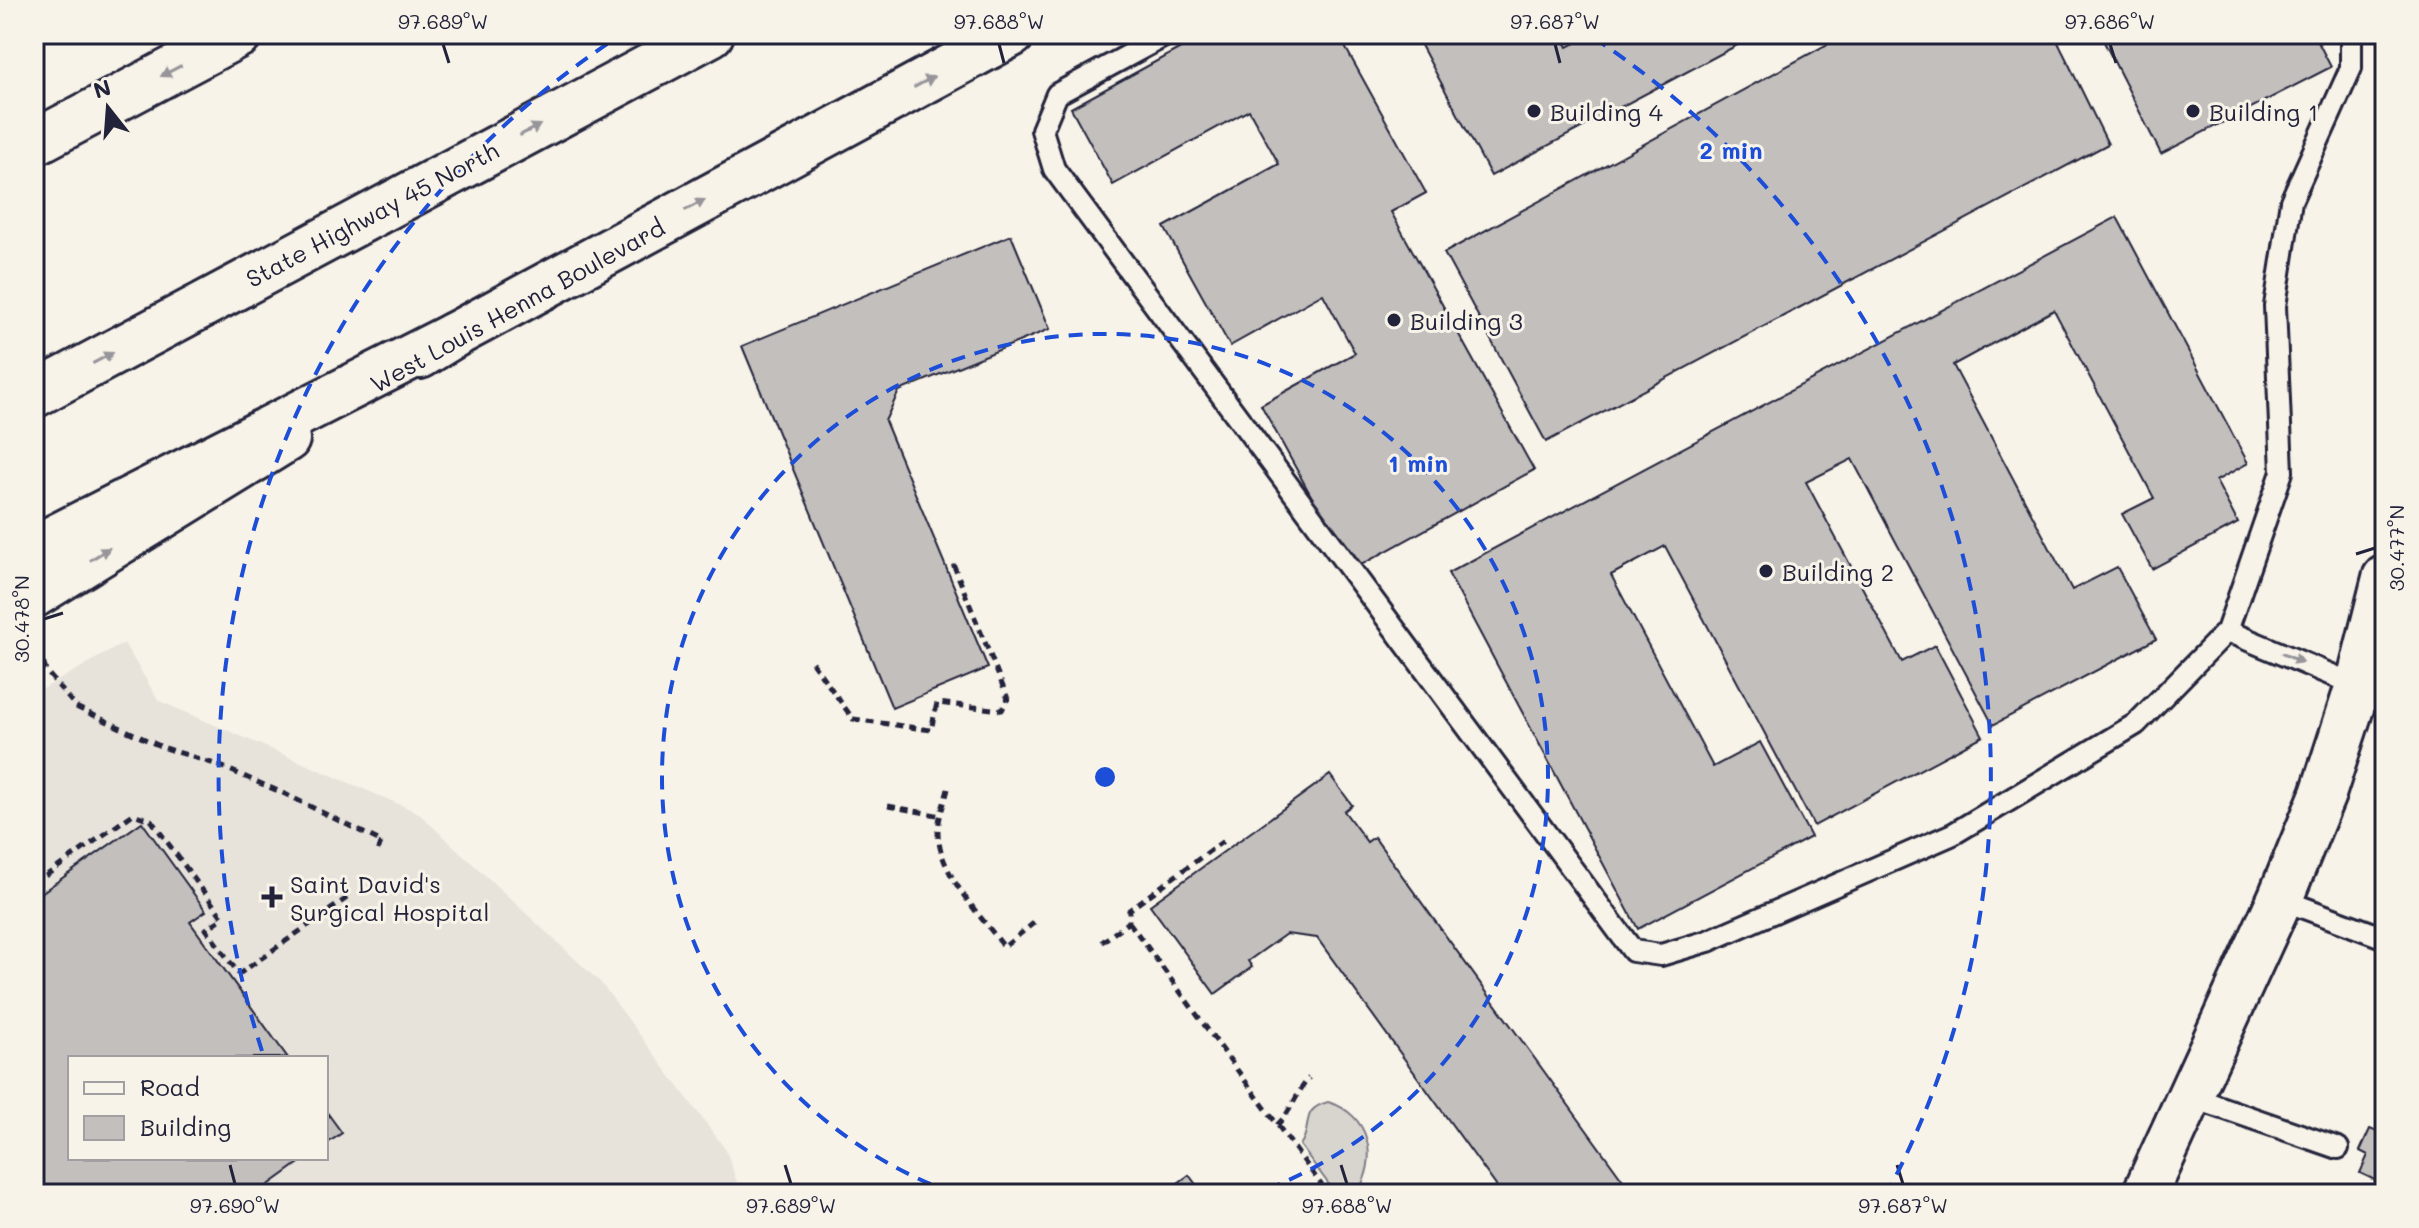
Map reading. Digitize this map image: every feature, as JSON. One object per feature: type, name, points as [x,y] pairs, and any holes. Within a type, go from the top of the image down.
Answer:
[{"type":"main road","points":[[34,143],[240,34]]},
{"type":"main road","name":"State Highway 45 North","points":[[34,395],[711,34]]},
{"type":"main road","name":"West Louis Henna Boulevard","points":[[34,595],[454,335],[1012,34]]},
{"type":"main road","points":[[34,548],[454,335]]},
{"type":"main road","points":[[2156,1191],[2191,1097],[2280,899],[2323,794],[2358,686],[2385,578]]},
{"type":"lane","points":[[1168,34],[1057,94],[1042,130],[1054,169],[1633,951],[1661,955],[1708,941],[1953,834],[2136,724],[2227,631],[2282,472],[2275,306],[2291,201],[2351,68],[2351,34]]},
{"type":"lane","points":[[2227,631],[2358,686]]},
{"type":"lane","points":[[2280,899],[2385,938]]},
{"type":"lane","points":[[2191,1097],[2338,1148]]},
{"type":"path","points":[[812,662],[853,719],[931,730],[937,703],[1002,710],[1008,699],[952,561]]},
{"type":"path","points":[[39,649],[46,671],[76,707],[162,747],[218,765],[285,794],[382,842],[377,851]]},
{"type":"path","points":[[948,789],[938,831],[943,858],[956,882],[1004,947],[1035,922]]},
{"type":"path","points":[[888,806],[942,816]]},
{"type":"path","points":[[34,884],[133,814],[151,820],[223,918],[206,929],[239,974],[347,898]]},
{"type":"path","points":[[1226,839],[1129,910],[1129,922],[1328,1194]]},
{"type":"path","points":[[1102,942],[1129,922]]},
{"type":"path","points":[[1277,1125],[1288,1115],[1301,1087],[1309,1078]]},
{"type":"shaded area","name":"Saint David's Surgical Hospital","points":[[124,643],[159,701],[417,812],[601,983],[726,1150],[741,1194],[34,1194],[34,694]]},
{"type":"shaded area","points":[[1328,1102],[1353,1117],[1362,1127],[1367,1140],[1368,1167],[1356,1194],[1336,1194],[1300,1145],[1310,1114],[1319,1105]]},
{"type":"building","name":"Building 3","points":[[1206,34],[1338,34],[1426,193],[1391,212],[1534,470],[1352,570],[1261,405],[1355,353],[1323,294],[1230,346],[1164,227],[1279,164],[1249,110],[1113,185],[1071,108]]},
{"type":"building","name":"Building 4","points":[[1415,34],[1561,34],[1568,47],[1593,34],[1758,34],[1491,176]]},
{"type":"building","points":[[1846,34],[2054,34],[2108,144],[1546,442],[1444,253]]},
{"type":"building","name":"Building 1","points":[[2100,34],[2314,34],[2331,67],[2161,154]]},
{"type":"building","name":"Building 2","points":[[2117,217],[2248,463],[2216,481],[2238,523],[2152,569],[2122,514],[2154,498],[2054,310],[1953,365],[2072,590],[2117,567],[2156,639],[1993,725],[1852,459],[1806,482],[1902,662],[1935,645],[1983,736],[1814,826],[1665,546],[1611,575],[1713,767],[1760,742],[1811,837],[1638,929],[1448,573]]},
{"type":"building","points":[[1011,235],[1050,329],[899,391],[885,421],[988,668],[892,708],[742,346]]},
{"type":"building","points":[[1330,775],[1352,805],[1344,811],[1367,842],[1374,837],[1633,1194],[1502,1194],[1317,938],[1286,934],[1248,961],[1252,967],[1215,994],[1150,905]]},
{"type":"building","points":[[142,822],[206,911],[190,922],[287,1056],[68,1056],[68,1160],[303,1160],[256,1194],[34,1194],[34,898]]},
{"type":"building","points":[[328,1114],[342,1133],[328,1143]]},
{"type":"building","points":[[2385,1122],[2385,1185],[2360,1173],[2368,1155],[2360,1151],[2370,1129],[2380,1133]]},
{"type":"building","points":[[1189,1175],[1203,1194],[1163,1194]]},
{"type":"place","name":"Building 4","points":[[1534,111]]},
{"type":"place","name":"Building 1","points":[[2193,111]]},
{"type":"place","name":"Building 3","points":[[1394,320]]},
{"type":"place","name":"Building 2","points":[[1766,571]]},
{"type":"place","name":"Saint David's Surgical Hospital","points":[[272,897]]}]
